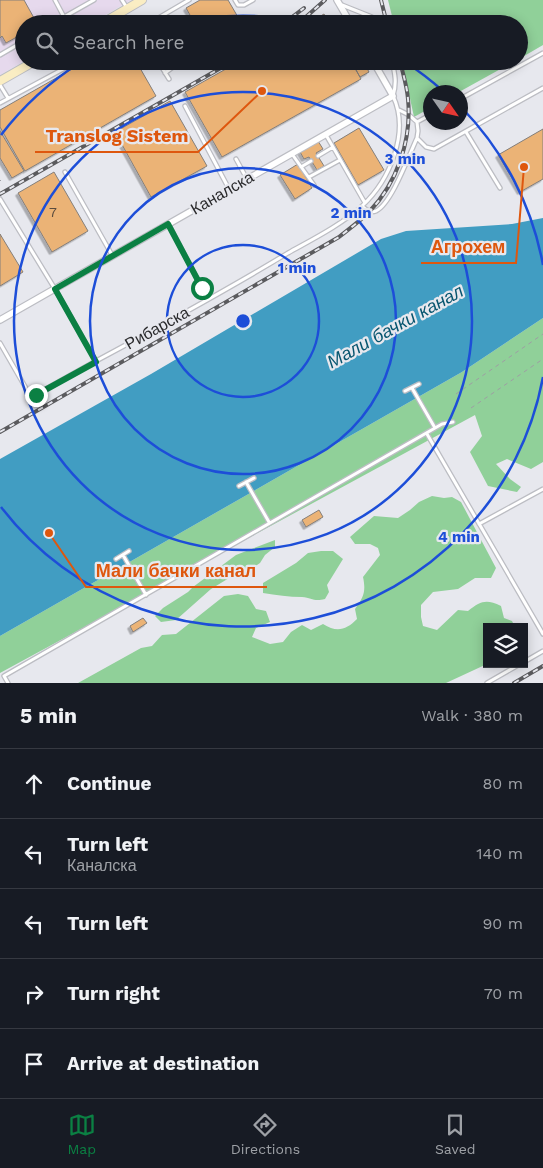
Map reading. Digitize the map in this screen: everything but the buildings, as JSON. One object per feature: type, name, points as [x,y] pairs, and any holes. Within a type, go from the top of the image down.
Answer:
[{"type":"street","points":[[117,15],[142,0]]},
{"type":"street","points":[[338,1],[346,15]]},
{"type":"street","points":[[0,83],[21,70]]},
{"type":"street","name":"Рибарска","points":[[378,70],[393,96]]},
{"type":"street","name":"Каналска","points":[[0,320],[393,96]]},
{"type":"lane","points":[[55,0],[63,15]]},
{"type":"lane","points":[[67,15],[87,2],[94,0]]},
{"type":"lane","points":[[122,0],[127,9]]},
{"type":"lane","points":[[165,15],[190,0]]},
{"type":"lane","points":[[235,0],[238,5],[244,6],[253,0]]},
{"type":"lane","points":[[338,1],[344,7],[366,15]]},
{"type":"lane","points":[[0,55],[15,46]]},
{"type":"lane","points":[[528,61],[543,53]]},
{"type":"lane","points":[[0,102],[61,70]]},
{"type":"lane","points":[[163,70],[169,79]]},
{"type":"lane","points":[[165,73],[169,70]]},
{"type":"lane","points":[[393,96],[396,75],[395,70]]},
{"type":"lane","points":[[468,95],[512,70]]},
{"type":"lane","points":[[0,83],[8,98]]},
{"type":"lane","points":[[416,138],[426,147],[434,149],[543,88]]},
{"type":"lane","name":"Рибарска","points":[[0,343],[27,390],[31,394],[36,395],[238,283],[343,221],[363,205],[390,167],[400,131],[398,110],[393,96]]},
{"type":"lane","points":[[185,106],[229,189]]},
{"type":"lane","points":[[326,134],[363,205],[370,212],[375,211],[382,206],[396,186],[418,131],[417,122],[409,115],[398,110]]},
{"type":"lane","points":[[417,122],[423,119]]},
{"type":"lane","points":[[466,132],[500,188]]},
{"type":"lane","points":[[318,156],[333,147]]},
{"type":"lane","points":[[292,153],[314,185]]},
{"type":"lane","points":[[236,159],[247,179]]},
{"type":"lane","points":[[302,167],[311,160]]},
{"type":"lane","points":[[309,177],[340,160]]},
{"type":"lane","points":[[65,172],[112,256]]},
{"type":"lane","points":[[0,199],[55,289],[96,362]]},
{"type":"lane","points":[[168,224],[202,288]]},
{"type":"lane","points":[[405,392],[419,384]]},
{"type":"lane","points":[[412,388],[435,428]]},
{"type":"lane","points":[[8,683],[2,677],[435,428],[444,423],[453,422]]},
{"type":"lane","points":[[427,434],[543,634]]},
{"type":"lane","points":[[239,486],[254,478]]},
{"type":"lane","points":[[246,482],[269,522]]},
{"type":"lane","points":[[479,524],[543,489]]},
{"type":"lane","points":[[116,559],[130,551]]},
{"type":"lane","points":[[123,555],[146,595]]},
{"type":"lane","points":[[528,660],[543,651]]},
{"type":"lane","points":[[487,683],[513,668]]},
{"type":"path","points":[[456,394],[543,334]]},
{"type":"path","points":[[471,408],[543,359]]},
{"type":"shaded area","points":[[0,0],[131,0],[105,15],[15,15],[15,66],[0,75]]},
{"type":"green space","points":[[388,0],[543,0],[543,45],[528,54],[528,15],[392,15]]},
{"type":"green space","points":[[404,70],[499,70],[468,87],[468,85],[423,85],[423,112],[414,117]]},
{"type":"green space","points":[[543,318],[543,462],[531,469],[507,459],[496,464],[510,479],[521,487],[517,492],[488,486],[470,452],[482,436],[475,415],[0,673],[0,636],[462,372]]},
{"type":"green space","points":[[432,496],[452,497],[461,502],[496,568],[491,578],[475,578],[458,589],[433,592],[421,605],[423,626],[437,630],[458,610],[468,611],[484,602],[491,602],[501,606],[504,618],[513,623],[483,623],[483,666],[446,683],[78,683],[141,648],[152,646],[162,635],[176,634],[224,596],[238,594],[248,596],[256,609],[266,611],[270,622],[256,628],[252,637],[270,644],[283,642],[291,632],[302,625],[311,630],[323,624],[333,629],[349,626],[357,619],[355,609],[364,594],[363,577],[380,555],[378,548],[370,544],[355,544],[350,537],[374,516],[398,518],[419,502]]},
{"type":"green space","points":[[275,540],[275,547],[265,555],[260,563],[251,569],[239,572],[211,589],[176,620],[161,622],[155,616],[163,608],[188,592],[236,555]]},
{"type":"green space","points":[[333,551],[343,559],[327,585],[329,592],[325,599],[316,600],[263,593],[263,583],[296,563],[308,553]]},
{"type":"water","points":[[543,218],[543,318],[462,372],[0,636],[0,459],[151,374],[381,239],[406,231],[512,224]]},
{"type":"railway","points":[[308,15],[325,0]]},
{"type":"railway","points":[[381,0],[385,15]]},
{"type":"railway","points":[[295,15],[304,8]]},
{"type":"railway","points":[[0,194],[217,70]]},
{"type":"railway","points":[[0,432],[339,237],[366,215],[379,200],[395,174],[405,145],[409,114],[402,70]]},
{"type":"railway","points":[[514,683],[543,666]]},
{"type":"place","name":"Translog Sistem","points":[[262,91]]},
{"type":"place","name":"Агрохем","points":[[524,167]]},
{"type":"place","name":"Мали бачки канал","points":[[49,533]]},
{"type":"route","points":[[36,395],[96,362],[55,289],[168,224],[202,288]]}]
